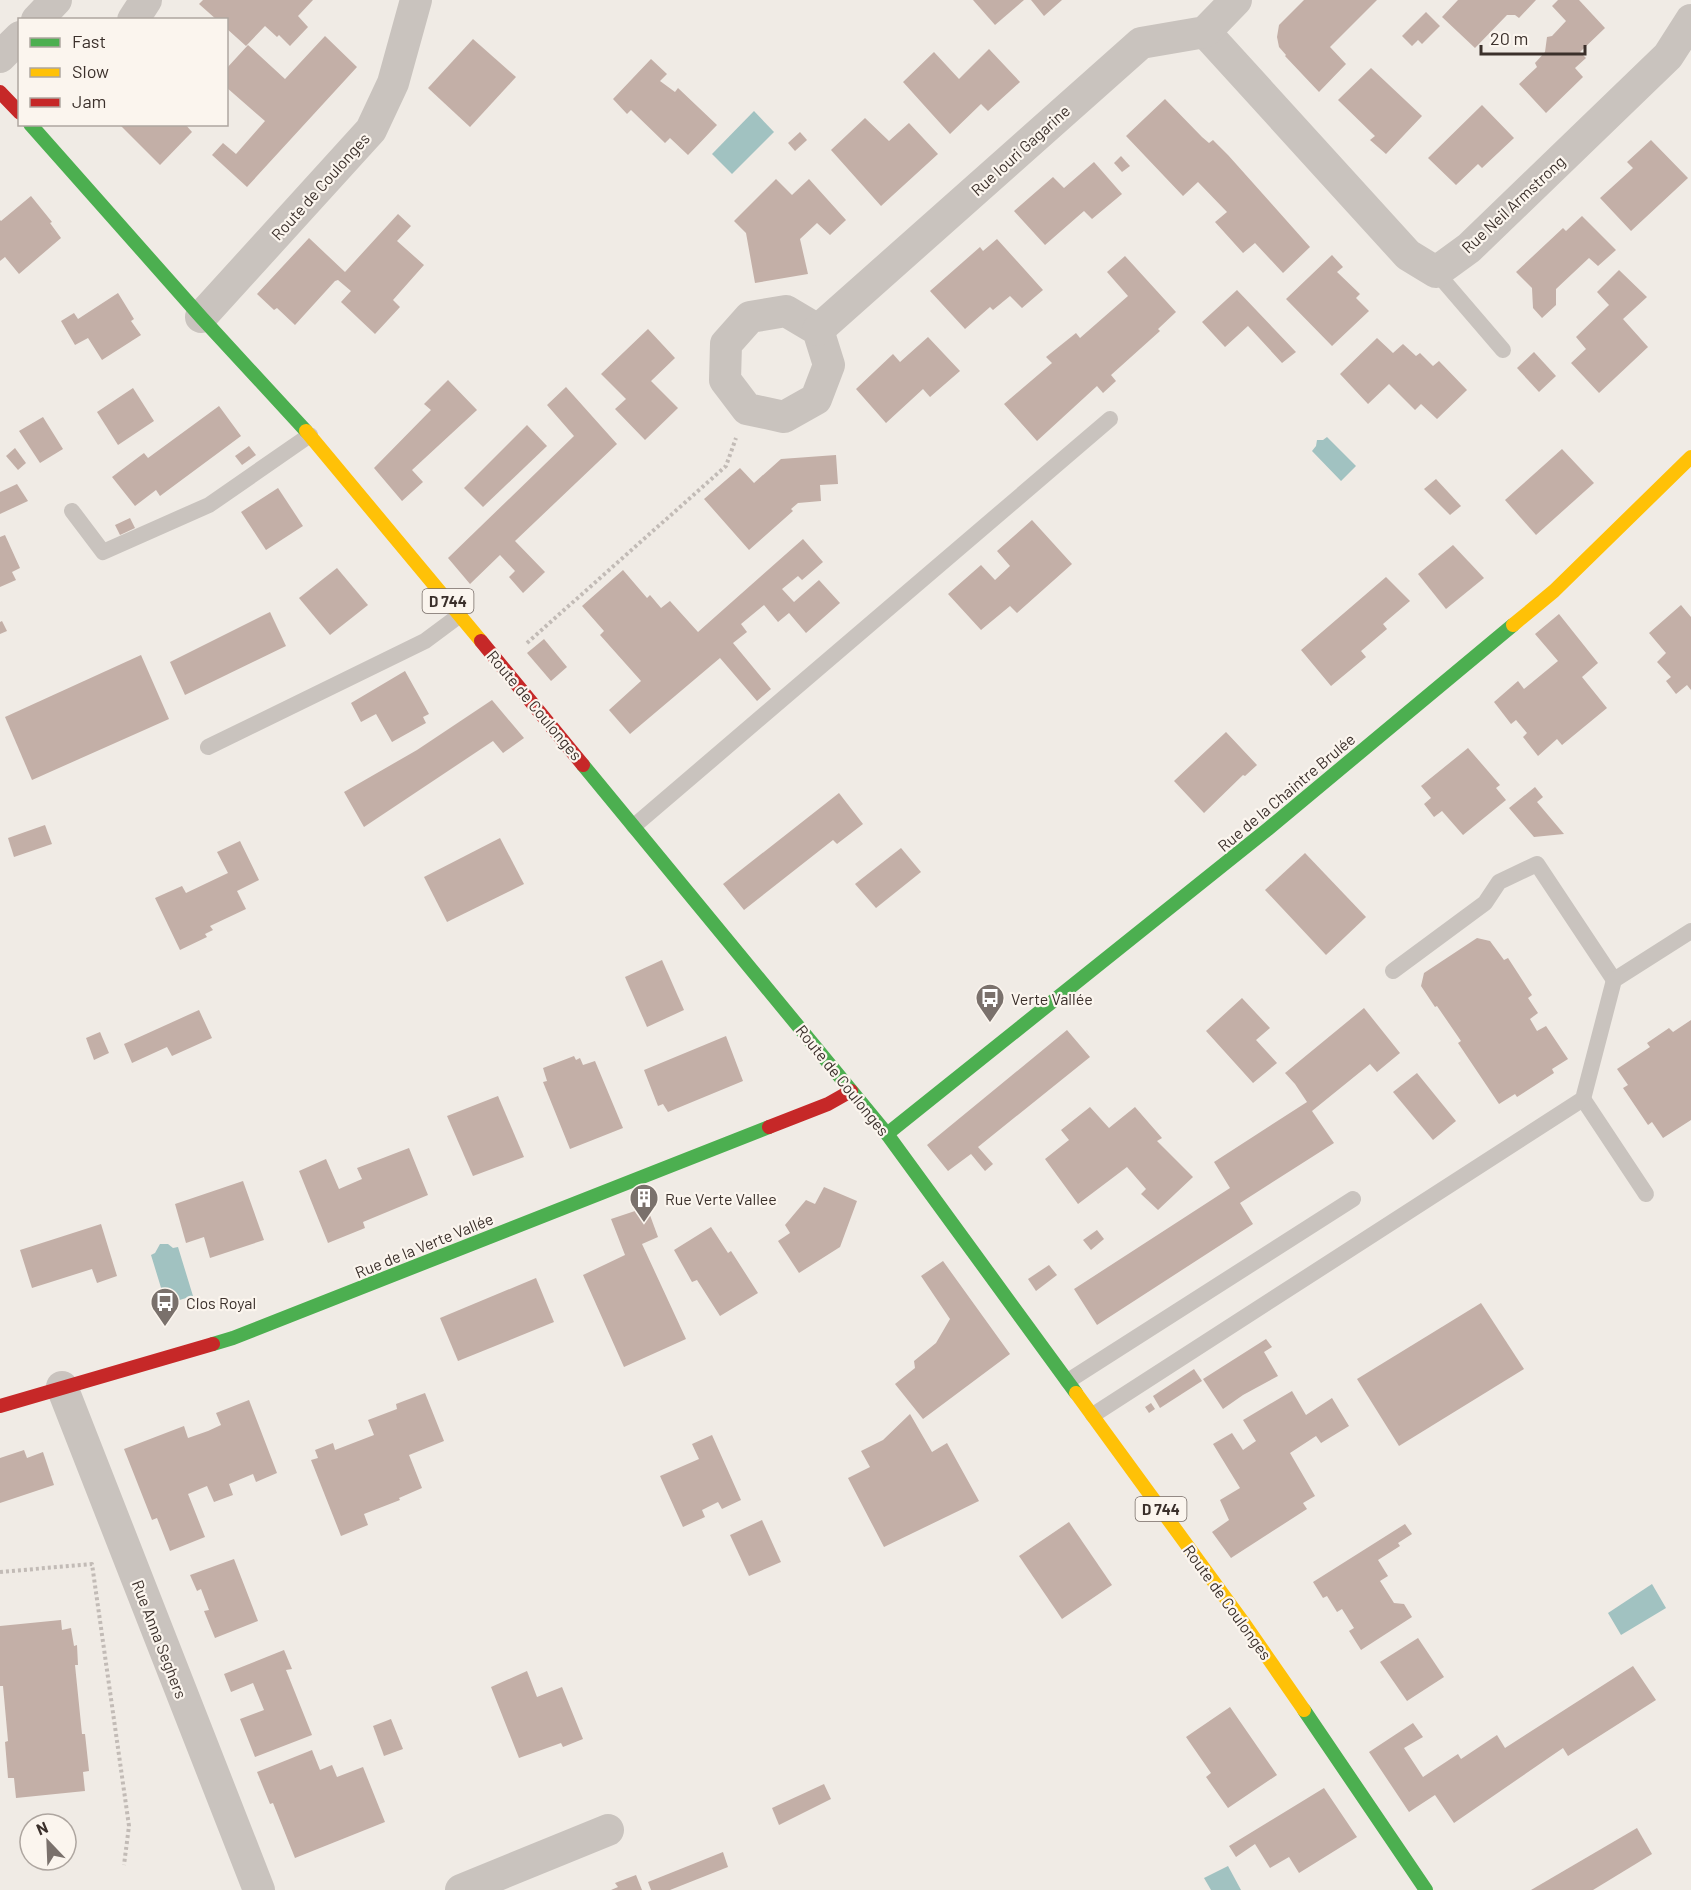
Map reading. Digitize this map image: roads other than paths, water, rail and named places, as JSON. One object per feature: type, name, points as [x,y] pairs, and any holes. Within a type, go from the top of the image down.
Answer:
[{"type":"main road","points":[[0,92],[18,111]]},
{"type":"main road","name":"Route de Coulonges","points":[[32,126],[201,317],[310,435],[887,1134],[1243,1622],[1398,1846],[1425,1890]]},
{"type":"main road","name":"Rue de la Chaintre Brulée","points":[[887,1134],[1259,836],[1554,591],[1691,457]]},
{"type":"main road","name":"Rue de la Verte Vallée","points":[[0,1406],[234,1338],[828,1104],[851,1091]]},
{"type":"street","points":[[39,18],[56,0]]},
{"type":"street","points":[[134,18],[146,0]]},
{"type":"street","name":"Route de Coulonges","points":[[201,317],[371,129],[393,83],[416,0]]},
{"type":"street","points":[[1236,0],[1205,32],[1408,255],[1436,272]]},
{"type":"street","name":"Rue Neil Armstrong","points":[[1436,272],[1469,248],[1668,56],[1691,20]]},
{"type":"street","name":"Rue Iouri Gagarine","points":[[818,330],[1141,43],[1205,32]]},
{"type":"street","points":[[0,57],[18,39]]},
{"type":"street","points":[[786,311],[818,330],[830,365],[816,399],[784,417],[747,409],[725,381],[726,344],[750,317],[786,311]]},
{"type":"street","name":"Rue Anna Seghers","points":[[62,1387],[259,1890]]},
{"type":"street","points":[[462,1890],[608,1830]]},
{"type":"lane","points":[[1436,272],[1503,350]]},
{"type":"lane","points":[[634,826],[1110,419]]},
{"type":"lane","points":[[72,511],[103,552],[209,504],[310,435]]},
{"type":"lane","points":[[208,747],[425,641],[460,615]]},
{"type":"lane","points":[[1393,971],[1485,903],[1499,882],[1537,864],[1614,980]]},
{"type":"lane","points":[[1093,1415],[1583,1100],[1614,980],[1691,931]]},
{"type":"lane","points":[[1583,1100],[1646,1194]]},
{"type":"lane","points":[[1068,1381],[1353,1199]]},
{"type":"water","points":[[754,111],[774,132],[732,174],[712,154]]},
{"type":"water","points":[[1327,437],[1356,466],[1341,481],[1312,451],[1317,440]]},
{"type":"water","points":[[160,1244],[168,1244],[173,1248],[178,1247],[193,1296],[166,1304],[151,1255],[155,1253]]},
{"type":"water","points":[[1652,1584],[1666,1608],[1621,1635],[1608,1613]]},
{"type":"water","points":[[1228,1866],[1241,1890],[1211,1890],[1204,1878]]},
{"type":"place","name":"Verte Vallée","points":[[990,1024]]},
{"type":"place","name":"Rue Verte Vallee","points":[[644,1224]]},
{"type":"place","name":"Clos Royal","points":[[165,1328]]}]
